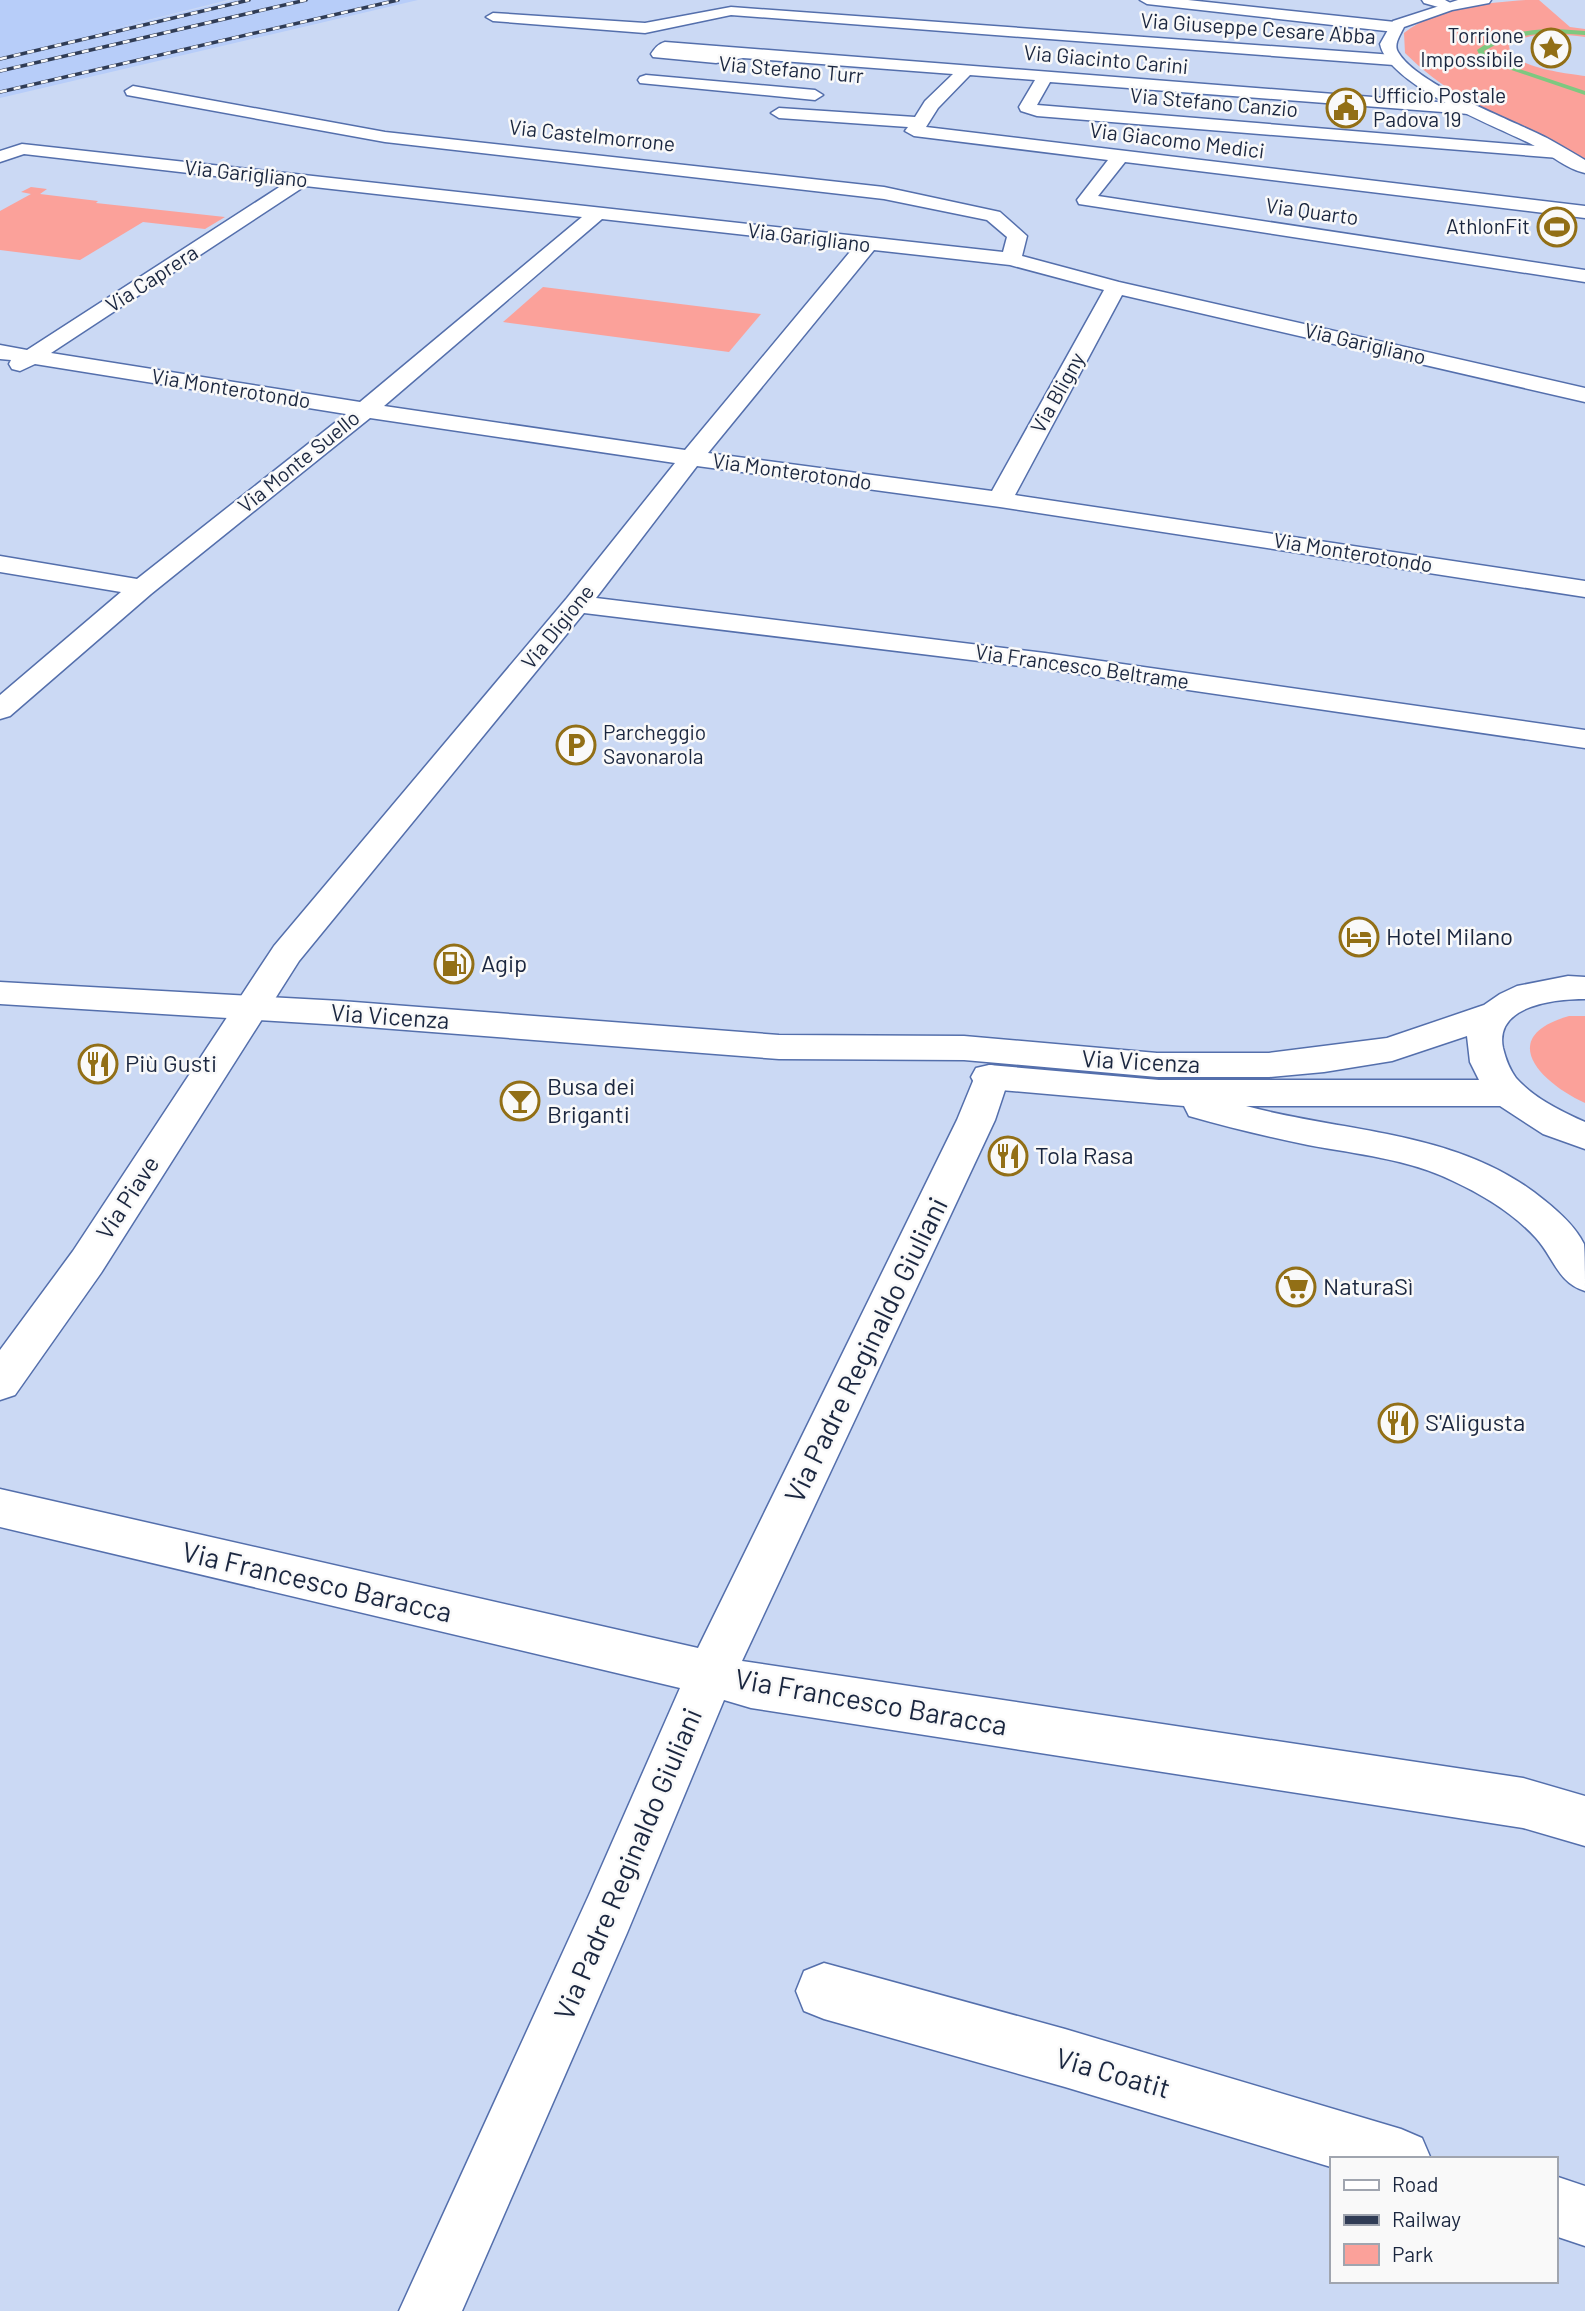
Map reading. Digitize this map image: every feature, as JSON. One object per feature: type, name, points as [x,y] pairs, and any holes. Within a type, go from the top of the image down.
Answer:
[{"type":"street","points":[[1147,0],[1395,27],[1418,15],[1484,0]]},
{"type":"street","points":[[1429,0],[1449,6]]},
{"type":"street","name":"Via Giuseppe Cesare Abba","points":[[493,17],[645,28],[670,26],[704,13],[731,11],[1394,60]]},
{"type":"street","points":[[1395,27],[1388,44],[1394,60],[1412,75],[1469,109],[1585,168]]},
{"type":"street","name":"Via Giacinto Carini","points":[[739,54],[1469,109]]},
{"type":"street","points":[[920,123],[925,105],[966,70]]},
{"type":"street","name":"Via Stefano Canzio","points":[[1045,77],[1027,107],[1037,111],[1559,153]]},
{"type":"street","name":"Via Stefano Turr","points":[[646,80],[836,97]]},
{"type":"street","name":"Via Castelmorrone","points":[[134,91],[385,137],[884,193],[993,216],[1017,236],[1011,259]]},
{"type":"street","name":"Via Giacomo Medici","points":[[779,113],[920,123]]},
{"type":"street","name":"Via Giacomo Medici","points":[[920,123],[914,131],[1585,212]]},
{"type":"street","name":"Via Garigliano","points":[[0,157],[22,149],[1011,259],[1116,287],[1585,395]]},
{"type":"street","name":"Via Quarto","points":[[1119,157],[1086,200],[1585,275]]},
{"type":"street","name":"Via Caprera","points":[[0,375],[32,357],[302,180]]},
{"type":"street","name":"Via Monte Suello","points":[[0,710],[142,588],[365,410],[598,213]]},
{"type":"street","name":"Via Digione","points":[[250,1008],[286,954],[577,604],[691,458],[867,245]]},
{"type":"street","name":"Via Bligny","points":[[1000,500],[1116,287]]},
{"type":"street","name":"Via Monterotondo","points":[[0,352],[365,410],[1000,500],[1585,589]]},
{"type":"street","points":[[0,564],[142,588]]},
{"type":"street","name":"Via Francesco Beltrame","points":[[577,604],[1045,661],[1585,739]]},
{"type":"street","name":"Via Vicenza","points":[[0,993],[250,1008],[779,1047],[964,1048],[1157,1065],[1269,1065],[1324,1060],[1392,1049],[1496,1013],[1513,999],[1576,983]]},
{"type":"street","name":"Via Piave","points":[[0,1383],[87,1262],[250,1008]]},
{"type":"street","points":[[1496,1013],[1485,1036],[1488,1062],[1510,1093],[1531,1111],[1574,1133],[1585,1162]]},
{"type":"street","name":"Via Vicenza","points":[[779,1047],[991,1078],[1159,1093],[1510,1093]]},
{"type":"street","name":"Via Padre Reginaldo Giuliani","points":[[430,2311],[608,1914],[711,1673],[976,1120],[991,1078]]},
{"type":"street","name":"Via Vicenza","points":[[1159,1093],[1236,1119],[1402,1149],[1442,1160],[1487,1178],[1518,1198],[1543,1222],[1577,1262],[1585,1276]]},
{"type":"street","name":"Via Francesco Baracca","points":[[0,1508],[711,1673],[751,1686],[1523,1803],[1585,1821]]},
{"type":"street","name":"Via Coatit","points":[[824,1991],[1065,2058],[1394,2157]]},
{"type":"street","points":[[1557,2207],[1585,2216]]},
{"type":"shaded area","points":[[0,0],[228,0],[100,32],[235,0],[418,0],[0,98]]},
{"type":"green space","points":[[1539,0],[1570,27],[1585,29],[1585,37],[1535,35],[1509,46],[1519,60],[1529,64],[1585,76],[1585,162],[1468,101],[1425,71],[1405,53],[1404,33],[1432,17],[1462,8]]},
{"type":"green space","points":[[31,187],[47,189],[40,194],[98,201],[96,203],[225,217],[205,229],[143,222],[80,260],[0,250],[0,211],[31,194],[21,192]]},
{"type":"green space","points":[[543,287],[761,314],[729,352],[503,322]]},
{"type":"green space","points":[[1569,1016],[1585,1016],[1585,1103],[1554,1084],[1541,1072],[1533,1060],[1530,1047],[1534,1036],[1547,1025]]},
{"type":"waterway","points":[[1585,33],[1544,31],[1518,34],[1480,50],[1484,59],[1585,93]]},
{"type":"railway","points":[[0,59],[249,0]]},
{"type":"railway","points":[[0,71],[306,0]]},
{"type":"railway","points":[[0,92],[398,0]]},
{"type":"place","name":"Torrione Impossibile","points":[[1551,48]]},
{"type":"place","name":"Ufficio Postale Padova 19","points":[[1346,108]]},
{"type":"place","name":"AthlonFit","points":[[1557,227]]},
{"type":"place","name":"Parcheggio Savonarola","points":[[576,745]]},
{"type":"place","name":"Hotel Milano","points":[[1359,937]]},
{"type":"place","name":"Agip","points":[[454,964]]},
{"type":"place","name":"Più Gusti","points":[[98,1064]]},
{"type":"place","name":"Busa dei Briganti","points":[[520,1101]]},
{"type":"place","name":"Tola Rasa","points":[[1008,1156]]},
{"type":"place","name":"NaturaSì","points":[[1296,1287]]},
{"type":"place","name":"S'Aligusta","points":[[1398,1423]]}]
